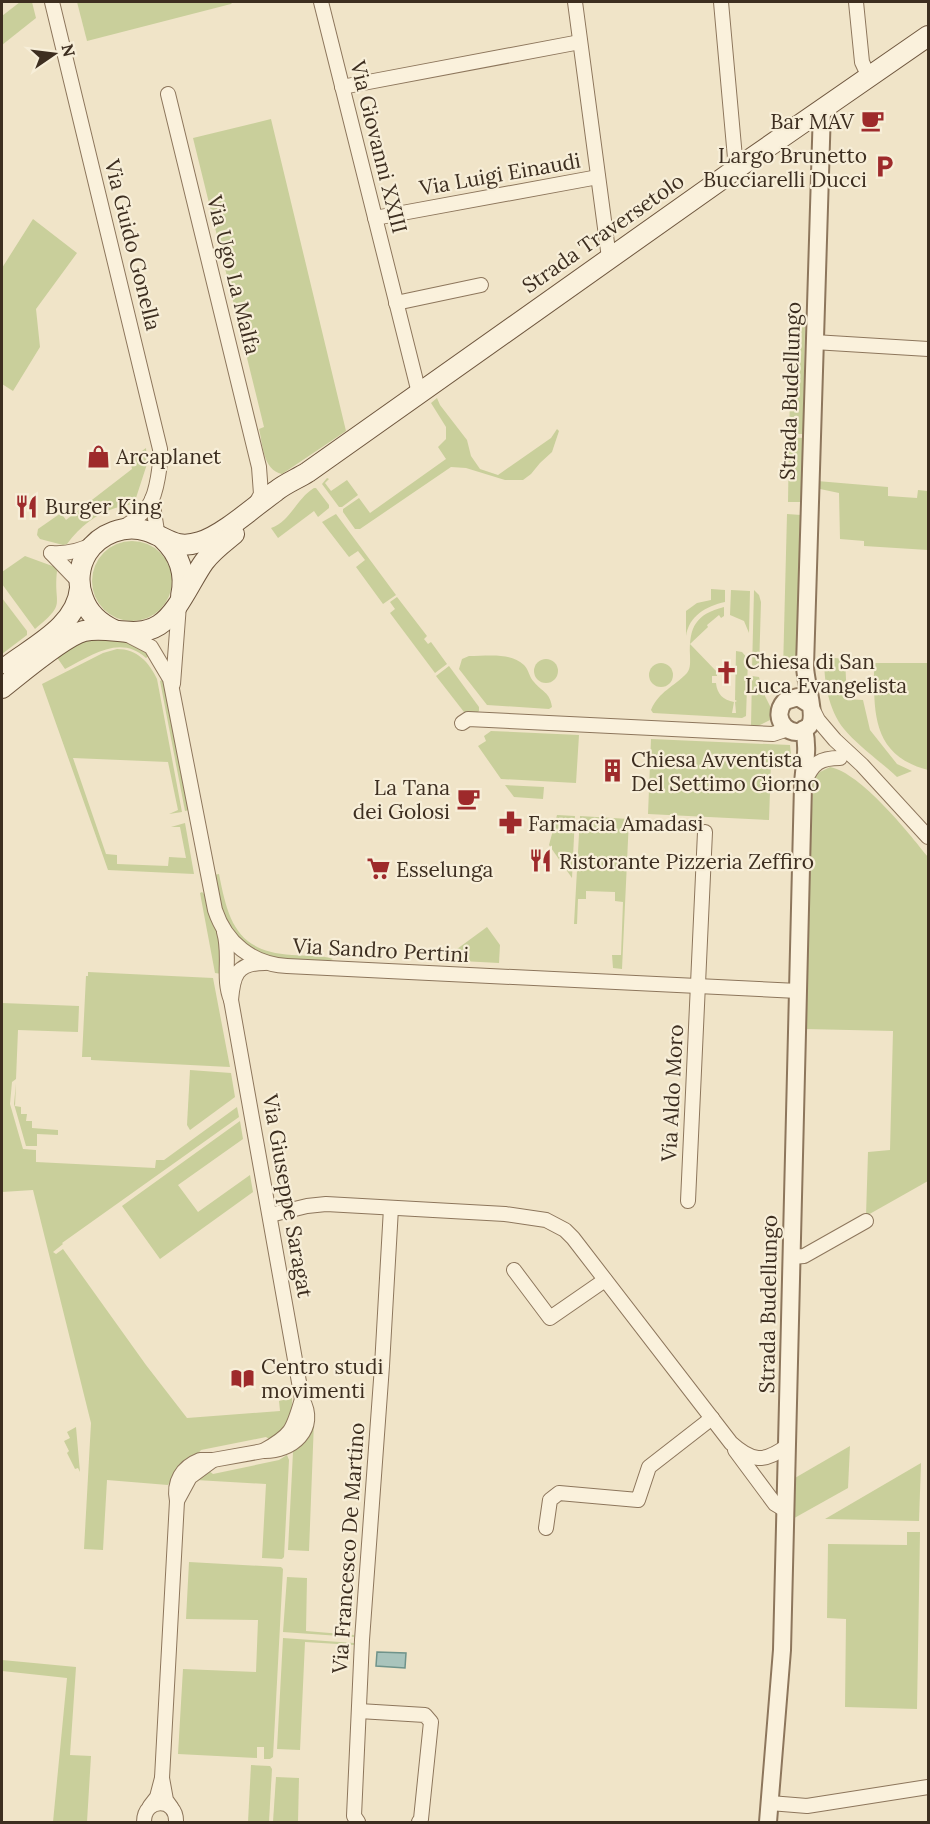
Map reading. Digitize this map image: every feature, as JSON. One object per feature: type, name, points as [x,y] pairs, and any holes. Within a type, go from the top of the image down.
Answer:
[{"type":"main road","name":"Strada Traversetolo","points":[[118,530],[142,530],[181,544],[201,542],[220,531],[928,36]]},
{"type":"main road","name":"Strada Traversetolo","points":[[2,688],[72,636],[89,630],[139,632],[155,627],[169,618],[209,556],[267,497]]},
{"type":"main road","points":[[2,671],[67,620],[79,597],[80,576],[84,560],[98,541],[118,530]]},
{"type":"main road","points":[[163,539],[174,551],[181,565],[184,580],[180,600]]},
{"type":"main road","points":[[80,588],[84,601],[93,615],[118,631]]},
{"type":"street","name":"Via Guido Gonella","points":[[52,2],[158,436],[160,461],[152,499],[157,531],[163,539]]},
{"type":"street","name":"Via Giovanni XXIII","points":[[321,2],[419,393]]},
{"type":"street","points":[[575,2],[609,258]]},
{"type":"street","points":[[721,2],[736,169]]},
{"type":"street","points":[[856,2],[862,62],[869,77]]},
{"type":"street","points":[[342,87],[580,42]]},
{"type":"street","name":"Via Ugo La Malfa","points":[[168,94],[267,497]]},
{"type":"street","name":"Strada Budellungo","points":[[793,727],[812,721],[805,674],[822,109]]},
{"type":"street","name":"Via Luigi Einaudi","points":[[375,218],[598,177]]},
{"type":"street","points":[[396,303],[481,285]]},
{"type":"street","points":[[814,342],[928,349]]},
{"type":"street","points":[[118,530],[136,518],[152,499]]},
{"type":"street","points":[[80,588],[76,579],[51,553],[59,554],[84,549],[98,541]]},
{"type":"street","name":"Via Sandro Pertini","points":[[180,600],[173,686],[213,905],[220,925],[229,938],[243,951],[270,964],[287,966],[798,991]]},
{"type":"street","name":"Via Sandro Pertini","points":[[118,631],[150,647],[162,663],[173,686]]},
{"type":"street","name":"Strada Budellungo","points":[[768,1822],[782,1650],[804,762],[793,727],[782,704],[793,697],[805,674]]},
{"type":"street","points":[[793,697],[802,698],[811,706],[818,720],[830,735],[862,765],[928,837]]},
{"type":"street","points":[[462,723],[468,719],[748,731],[770,725],[793,727],[818,733],[856,772],[877,783]]},
{"type":"street","points":[[803,785],[815,763],[830,758],[840,758]]},
{"type":"street","name":"Via Aldo Moro","points":[[688,1201],[705,832]]},
{"type":"street","name":"Via Giuseppe Saragat","points":[[144,1822],[144,1816],[157,1797],[162,1778],[176,1486],[185,1470],[200,1460],[213,1460],[263,1451],[272,1452],[293,1444],[301,1435],[307,1415],[307,1407],[302,1399],[231,1000],[226,985],[227,945],[220,925]]},
{"type":"street","points":[[228,960],[232,951],[237,949],[243,951]]},
{"type":"street","name":"Via Giuseppe Saragat","points":[[231,1000],[233,979],[242,969],[246,959],[243,951]]},
{"type":"street","points":[[242,969],[255,964],[270,964]]},
{"type":"street","points":[[270,1215],[315,1205],[391,1208],[504,1214],[546,1220],[565,1230],[712,1418],[775,1504],[785,1510]]},
{"type":"street","name":"Via Francesco De Martino","points":[[356,1820],[359,1711],[391,1208]]},
{"type":"street","points":[[792,1257],[804,1256],[866,1221]]},
{"type":"street","points":[[514,1270],[550,1318],[605,1280]]},
{"type":"street","points":[[541,1492],[638,1500],[649,1467],[712,1418]]},
{"type":"street","points":[[731,1443],[750,1456],[767,1458],[786,1476],[765,1490]]},
{"type":"street","points":[[767,1458],[787,1446]]},
{"type":"street","points":[[546,1528],[550,1500],[559,1493]]},
{"type":"street","points":[[359,1711],[425,1715],[431,1722],[419,1822]]},
{"type":"street","name":"Via Giuseppe Saragat","points":[[162,1778],[166,1800],[176,1816],[176,1822]]},
{"type":"street","points":[[770,1803],[807,1806],[928,1787]]},
{"type":"street","points":[[150,1806],[161,1803],[171,1807]]},
{"type":"green space","points":[[20,2],[32,2],[36,18],[2,45],[2,16]]},
{"type":"green space","points":[[77,2],[233,2],[87,41]]},
{"type":"green space","points":[[271,119],[346,431],[282,474],[271,468],[263,449],[259,429],[264,427],[193,138]]},
{"type":"green space","points":[[33,219],[77,253],[36,309],[40,347],[13,391],[2,384],[2,268]]},
{"type":"green space","points":[[792,322],[802,323],[805,327],[803,434],[789,434]]},
{"type":"green space","points":[[437,398],[467,440],[471,456],[480,469],[498,475],[551,438],[557,429],[559,431],[552,452],[523,480],[505,480],[466,468],[451,467],[360,529],[355,529],[343,509],[359,498],[370,513],[446,459],[438,447],[446,439],[446,427],[431,403]]},
{"type":"green space","points":[[789,437],[803,438],[801,502],[788,502]]},
{"type":"green space","points":[[146,448],[147,464],[134,504],[104,512],[88,522],[67,544],[40,539],[37,535],[38,529],[61,513],[66,520],[132,469],[130,460]]},
{"type":"green space","points":[[327,478],[329,479],[325,483],[331,491],[347,480],[358,495],[339,507],[322,484]]},
{"type":"green space","points":[[817,481],[888,487],[888,496],[917,498],[918,490],[927,491],[928,550],[864,546],[864,541],[840,539],[839,493],[820,489]]},
{"type":"green space","points":[[314,488],[329,508],[318,517],[314,511],[278,538],[271,528],[284,520],[302,498]]},
{"type":"green space","points":[[336,514],[396,595],[383,604],[356,567],[365,560],[358,551],[349,557],[322,522]]},
{"type":"green space","points":[[787,514],[801,515],[797,670],[783,670]]},
{"type":"green space","points":[[132,541],[147,544],[160,553],[169,566],[172,581],[169,596],[160,609],[147,618],[132,621],[117,618],[104,609],[95,596],[92,581],[95,566],[104,553],[117,544]]},
{"type":"green space","points":[[25,556],[55,567],[57,571],[57,603],[52,614],[35,629],[2,584],[2,572]]},
{"type":"green space","points":[[711,589],[725,590],[725,602],[711,606],[700,613],[691,623],[686,636],[686,611],[697,603],[711,600]]},
{"type":"green space","points":[[731,590],[750,591],[749,633],[744,621],[730,615]]},
{"type":"green space","points":[[754,590],[761,602],[759,669],[752,669]]},
{"type":"green space","points":[[397,597],[427,636],[424,639],[428,644],[431,642],[447,664],[435,673],[390,613],[395,609],[390,602]]},
{"type":"green space","points":[[2,598],[27,631],[27,635],[2,654]]},
{"type":"green space","points":[[724,607],[724,616],[721,618],[719,615],[690,644],[696,623],[714,610]]},
{"type":"green space","points":[[104,636],[132,643],[150,655],[146,658],[136,651],[116,648],[95,653],[65,669],[56,656],[75,641]]},
{"type":"green space","points":[[690,644],[717,672],[717,676],[712,676],[712,683],[716,683],[721,696],[734,702],[732,713],[736,713],[735,702],[737,701],[735,700],[736,651],[742,652],[748,659],[746,716],[742,718],[653,713],[651,710],[658,698],[688,671]]},
{"type":"green space","points":[[117,649],[131,651],[142,658],[157,679],[182,812],[169,814],[178,810],[168,762],[73,758],[106,854],[117,855],[117,864],[168,866],[169,857],[186,858],[180,827],[171,827],[185,823],[194,874],[108,870],[42,684],[103,653]]},
{"type":"green space","points":[[469,656],[506,656],[519,661],[526,667],[532,680],[548,695],[552,707],[549,709],[487,705],[459,669],[462,659]]},
{"type":"green space","points":[[824,657],[845,659],[847,699],[863,700],[870,730],[897,764],[912,771],[897,777],[844,729],[834,713],[828,694]]},
{"type":"green space","points":[[546,659],[554,663],[558,671],[554,679],[546,683],[538,679],[534,671],[538,663]]},
{"type":"green space","points":[[661,663],[669,667],[673,675],[669,683],[661,687],[653,683],[649,675],[653,667]]},
{"type":"green space","points":[[874,663],[928,663],[928,770],[909,763],[896,754],[886,742],[876,714]]},
{"type":"green space","points":[[449,666],[479,707],[476,714],[464,712],[436,676]]},
{"type":"green space","points":[[752,676],[759,677],[763,692],[773,712],[770,720],[758,726],[751,726]]},
{"type":"green space","points":[[164,679],[189,810],[185,811],[160,681]]},
{"type":"green space","points":[[491,731],[579,735],[576,783],[501,779],[478,746],[486,741],[484,736]]},
{"type":"green space","points":[[651,739],[790,745],[792,764],[771,763],[769,820],[648,814]]},
{"type":"green space","points":[[830,767],[856,780],[883,805],[928,857],[928,1181],[866,1216],[868,1152],[890,1150],[893,1031],[805,1029],[813,779]]},
{"type":"green space","points":[[505,785],[544,787],[543,799],[514,797]]},
{"type":"green space","points":[[557,815],[575,816],[572,878],[549,845]]},
{"type":"green space","points":[[580,816],[629,819],[622,969],[613,968],[612,955],[621,955],[623,902],[615,901],[615,892],[586,891],[586,899],[578,899],[577,924],[574,924]]},
{"type":"green space","points":[[219,874],[226,906],[238,931],[247,940],[273,953],[333,959],[329,961],[279,958],[250,948],[238,939],[228,925],[221,908],[214,875]]},
{"type":"green space","points":[[202,892],[222,945],[222,974],[215,973],[200,893]]},
{"type":"green space","points":[[487,927],[500,945],[499,963],[442,960]]},
{"type":"green space","points":[[88,972],[213,978],[230,1067],[91,1060],[91,1057],[82,1057]]},
{"type":"green space","points":[[2,1003],[79,1006],[78,1032],[18,1030],[16,1079],[12,1082],[10,1104],[23,1149],[36,1150],[36,1162],[155,1168],[156,1160],[164,1160],[237,1107],[239,1117],[62,1243],[53,1252],[56,1254],[63,1249],[187,1418],[280,1411],[279,1401],[292,1398],[287,1422],[275,1436],[269,1439],[266,1437],[201,1450],[181,1463],[168,1485],[107,1480],[103,1550],[84,1549],[91,1423],[33,1190],[2,1192]]},
{"type":"green space","points":[[190,1070],[231,1073],[235,1097],[190,1130],[187,1125]]},
{"type":"green space","points":[[16,1083],[15,1106],[21,1107],[21,1114],[27,1114],[26,1121],[32,1121],[32,1128],[58,1130],[58,1135],[37,1134],[37,1146],[26,1146],[14,1104]]},
{"type":"green space","points":[[240,1121],[243,1139],[178,1185],[198,1212],[250,1175],[253,1192],[160,1259],[122,1206]]},
{"type":"green space","points":[[314,1421],[309,1551],[288,1550],[293,1452],[305,1442]]},
{"type":"green space","points":[[76,1427],[80,1472],[78,1468],[75,1469],[64,1441],[70,1438],[67,1432]]},
{"type":"green space","points":[[850,1446],[848,1488],[789,1521],[788,1482]]},
{"type":"green space","points":[[287,1455],[289,1460],[284,1557],[282,1559],[262,1558],[266,1484],[196,1480],[209,1471],[213,1474],[279,1460]]},
{"type":"green space","points":[[921,1463],[919,1521],[825,1519]]},
{"type":"green space","points":[[907,1532],[920,1532],[917,1709],[845,1707],[846,1619],[827,1618],[828,1544],[907,1545]]},
{"type":"green space","points":[[189,1562],[281,1567],[283,1569],[273,1757],[270,1759],[264,1759],[264,1747],[257,1747],[257,1758],[178,1754],[183,1669],[256,1672],[258,1620],[186,1619]]},
{"type":"green space","points":[[287,1577],[307,1578],[306,1631],[354,1635],[354,1637],[283,1632]]},
{"type":"green space","points":[[283,1638],[354,1643],[354,1645],[305,1642],[300,1750],[277,1749]]},
{"type":"green space","points":[[2,1660],[76,1667],[70,1755],[91,1756],[87,1822],[53,1822],[67,1678],[2,1671]]},
{"type":"green space","points":[[251,1765],[270,1766],[272,1769],[269,1822],[248,1822]]},
{"type":"green space","points":[[276,1777],[299,1778],[298,1822],[273,1822]]},
{"type":"water","points":[[377,1652],[406,1653],[405,1668],[376,1666]]},
{"type":"place","name":"Bar MAV","points":[[872,121]]},
{"type":"place","name":"Largo Brunetto Bucciarelli Ducci","points":[[885,167]]},
{"type":"place","name":"Arcaplanet","points":[[98,456]]},
{"type":"place","name":"Burger King","points":[[27,506]]},
{"type":"place","name":"Chiesa di San Luca Evangelista","points":[[727,673]]},
{"type":"place","name":"Chiesa Avventista Del Settimo Giorno","points":[[613,771]]},
{"type":"place","name":"La Tana dei Golosi","points":[[468,799]]},
{"type":"place","name":"Farmacia Amadasi","points":[[510,823]]},
{"type":"place","name":"Ristorante Pizzeria Zeffiro","points":[[541,861]]},
{"type":"place","name":"Esselunga","points":[[378,869]]},
{"type":"place","name":"Centro studi movimenti","points":[[243,1378]]}]
